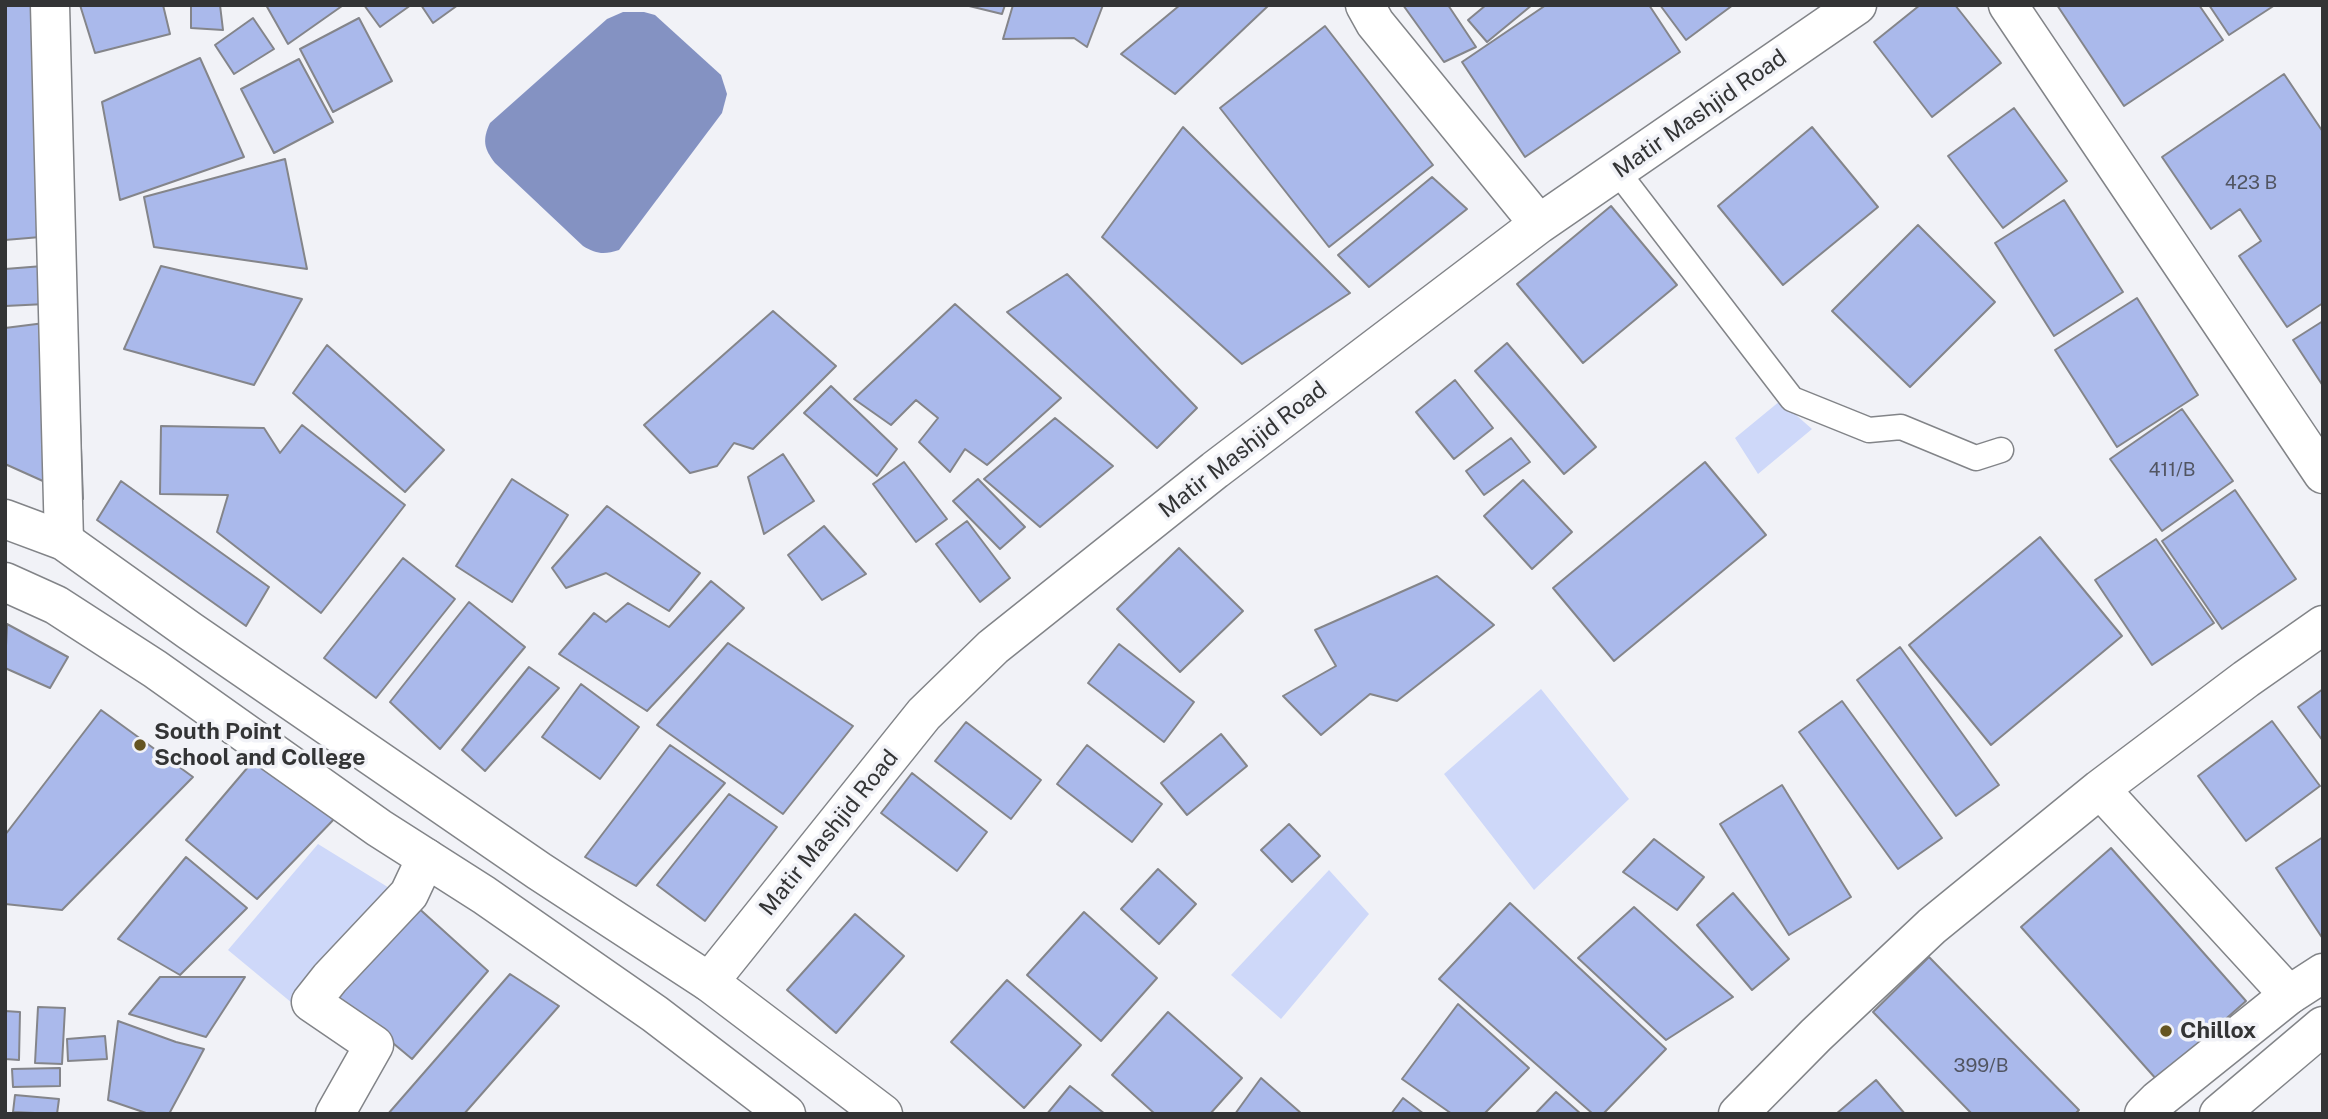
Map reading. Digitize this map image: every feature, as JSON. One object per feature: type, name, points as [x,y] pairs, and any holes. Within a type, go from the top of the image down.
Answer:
[{"type":"street","points":[[50,5],[64,541]]},
{"type":"street","points":[[1365,5],[1375,23],[1539,224]]},
{"type":"street","name":"Matir Mashjid Road","points":[[709,982],[924,714],[993,647],[1215,470],[1539,224],[1857,5]]},
{"type":"street","points":[[2008,5],[2323,474]]},
{"type":"street","points":[[5,519],[64,541],[190,632],[539,871],[709,982],[883,1114]]},
{"type":"street","points":[[5,582],[56,605],[155,669],[379,828],[484,895],[655,1014],[786,1114]]},
{"type":"street","points":[[1738,1114],[1816,1035],[1933,926],[2100,789],[2246,679],[2323,625]]},
{"type":"street","points":[[2100,789],[2289,995]]},
{"type":"street","points":[[335,1114],[374,1045],[311,1002],[409,894],[426,858]]},
{"type":"street","points":[[2144,1114],[2289,995],[2323,973]]},
{"type":"street","points":[[2219,1114],[2323,1026]]},
{"type":"lane","points":[[1617,171],[1792,399],[1869,430],[1901,427],[1976,458],[2001,450]]},
{"type":"shaded area","points":[[623,12],[655,15],[721,75],[727,94],[722,113],[619,250],[600,253],[583,246],[495,163],[486,149],[485,139],[490,123],[607,19]]},
{"type":"shaded area","points":[[1780,401],[1812,429],[1758,474],[1735,438]]},
{"type":"shaded area","points":[[1541,689],[1629,799],[1534,890],[1444,774]]},
{"type":"shaded area","points":[[318,844],[399,894],[292,1003],[228,950]]},
{"type":"shaded area","points":[[1329,870],[1369,914],[1281,1019],[1231,975]]},
{"type":"building","points":[[5,5],[56,5],[64,235],[5,240]]},
{"type":"building","points":[[80,5],[163,5],[170,34],[95,53]]},
{"type":"building","points":[[191,5],[220,5],[223,30],[191,28]]},
{"type":"building","points":[[266,5],[342,5],[342,6],[288,44]]},
{"type":"building","points":[[364,5],[411,5],[380,27]]},
{"type":"building","points":[[421,5],[458,5],[433,23]]},
{"type":"building","points":[[965,5],[1005,5],[1002,14]]},
{"type":"building","points":[[1013,5],[1103,5],[1087,47],[1074,38],[1003,39]]},
{"type":"building","points":[[1180,5],[1269,5],[1175,94],[1121,54]]},
{"type":"building","points":[[1403,5],[1448,5],[1476,47],[1444,62]]},
{"type":"building","points":[[1486,5],[1532,5],[1487,42],[1468,20]]},
{"type":"building","points":[[1546,5],[1649,5],[1680,52],[1525,157],[1462,62]]},
{"type":"building","points":[[1660,5],[1733,5],[1686,40]]},
{"type":"building","points":[[1920,5],[1955,5],[2001,63],[1932,117],[1874,42]]},
{"type":"building","points":[[2057,5],[2199,5],[2223,40],[2124,106]]},
{"type":"building","points":[[2209,5],[2275,5],[2229,35]]},
{"type":"building","points":[[253,18],[274,49],[234,74],[215,45]]},
{"type":"building","points":[[359,18],[392,81],[333,112],[300,49]]},
{"type":"building","points":[[1325,26],[1433,165],[1329,247],[1220,108]]},
{"type":"building","points":[[200,58],[244,157],[120,200],[102,102]]},
{"type":"building","points":[[299,59],[333,122],[274,153],[241,89]]},
{"type":"building","points":[[2284,74],[2323,132],[2323,303],[2287,327],[2239,256],[2261,241],[2240,209],[2211,229],[2162,157]]},
{"type":"building","points":[[2014,108],[2067,181],[2003,228],[1948,156]]},
{"type":"building","points":[[1183,127],[1350,293],[1242,364],[1102,237]]},
{"type":"building","points":[[1812,127],[1878,207],[1783,285],[1718,206]]},
{"type":"building","points":[[285,159],[307,269],[154,247],[144,197]]},
{"type":"building","points":[[1432,177],[1467,209],[1369,287],[1338,255]]},
{"type":"building","points":[[2064,200],[2123,292],[2054,336],[1995,243]]},
{"type":"building","points":[[1611,206],[1677,285],[1583,363],[1517,284]]},
{"type":"building","points":[[1918,225],[1995,302],[1910,387],[1832,311]]},
{"type":"building","points":[[43,266],[46,304],[5,306],[5,269]]},
{"type":"building","points":[[161,266],[302,299],[254,385],[124,349]]},
{"type":"building","points":[[1067,274],[1197,408],[1157,448],[1007,312]]},
{"type":"building","points":[[2137,298],[2198,395],[2117,447],[2055,350]]},
{"type":"building","points":[[955,304],[1061,398],[987,465],[965,449],[950,472],[919,442],[938,418],[916,400],[891,425],[854,399]]},
{"type":"building","points":[[773,311],[836,366],[753,449],[734,443],[717,466],[690,473],[644,425]]},
{"type":"building","points":[[76,319],[83,499],[5,464],[5,328]]},
{"type":"building","points":[[2323,321],[2323,386],[2293,340]]},
{"type":"building","points":[[1507,343],[1596,447],[1564,474],[1475,371]]},
{"type":"building","points":[[327,345],[444,450],[405,492],[293,393]]},
{"type":"building","points":[[1455,380],[1493,428],[1454,459],[1416,412]]},
{"type":"building","points":[[831,386],[897,449],[877,476],[804,413]]},
{"type":"building","points":[[2182,409],[2233,481],[2162,531],[2110,459]]},
{"type":"building","points":[[1055,418],[1113,466],[1040,527],[984,479]]},
{"type":"building","points":[[302,425],[405,505],[321,613],[217,532],[228,495],[160,494],[161,426],[264,428],[280,453]]},
{"type":"building","points":[[1511,438],[1530,462],[1484,495],[1466,471]]},
{"type":"building","points":[[783,454],[814,501],[764,534],[748,477]]},
{"type":"building","points":[[904,462],[947,519],[916,542],[873,484]]},
{"type":"building","points":[[1705,462],[1766,535],[1614,661],[1553,588]]},
{"type":"building","points":[[512,479],[568,515],[512,602],[456,566]]},
{"type":"building","points":[[978,479],[1025,527],[1000,549],[953,501]]},
{"type":"building","points":[[1523,480],[1572,532],[1532,569],[1484,516]]},
{"type":"building","points":[[121,481],[269,587],[246,626],[97,520]]},
{"type":"building","points":[[2235,490],[2296,579],[2222,629],[2162,541]]},
{"type":"building","points":[[607,506],[700,573],[669,611],[606,573],[566,588],[552,568]]},
{"type":"building","points":[[967,521],[1010,578],[980,602],[936,544]]},
{"type":"building","points":[[824,526],[866,574],[822,600],[788,555]]},
{"type":"building","points":[[2040,537],[2122,636],[1991,745],[1909,645]]},
{"type":"building","points":[[2156,539],[2214,623],[2152,665],[2095,580]]},
{"type":"building","points":[[1179,548],[1243,611],[1180,672],[1117,609]]},
{"type":"building","points":[[403,558],[455,599],[376,698],[324,658]]},
{"type":"building","points":[[1437,576],[1494,625],[1397,701],[1370,694],[1321,735],[1283,696],[1336,666],[1315,630]]},
{"type":"building","points":[[711,581],[744,608],[647,711],[559,654],[594,613],[606,622],[628,603],[669,627]]},
{"type":"building","points":[[469,602],[525,647],[440,749],[390,702]]},
{"type":"building","points":[[7,624],[68,657],[50,688],[5,668]]},
{"type":"building","points":[[728,643],[853,726],[783,814],[657,725]]},
{"type":"building","points":[[1119,644],[1194,702],[1164,742],[1088,683]]},
{"type":"building","points":[[1900,647],[1999,785],[1956,816],[1857,680]]},
{"type":"building","points":[[529,667],[559,688],[485,771],[462,750]]},
{"type":"building","points":[[581,684],[639,727],[600,779],[542,737]]},
{"type":"building","points":[[2323,689],[2323,741],[2298,707]]},
{"type":"building","points":[[1842,701],[1942,838],[1898,869],[1799,732]]},
{"type":"building","points":[[101,710],[193,777],[62,910],[5,904],[5,835]]},
{"type":"building","points":[[2272,721],[2320,786],[2246,841],[2198,776]]},
{"type":"building","points":[[966,722],[1041,780],[1011,819],[935,761]]},
{"type":"building","points":[[1221,734],[1247,766],[1187,815],[1161,783]]},
{"type":"building","points":[[670,745],[725,783],[636,886],[585,857]]},
{"type":"building","points":[[1087,745],[1162,804],[1132,842],[1057,784]]},
{"type":"building","points":[[254,760],[338,815],[257,899],[186,840]]},
{"type":"building","points":[[912,773],[987,832],[957,871],[881,813]]},
{"type":"building","points":[[1782,785],[1851,897],[1789,935],[1720,824]]},
{"type":"building","points":[[729,794],[777,827],[705,921],[657,885]]},
{"type":"building","points":[[1289,824],[1320,856],[1292,882],[1261,850]]},
{"type":"building","points":[[2323,837],[2323,939],[2276,868]]},
{"type":"building","points":[[1654,839],[1704,877],[1677,910],[1623,872]]},
{"type":"building","points":[[2111,848],[2246,1001],[2157,1080],[2021,927]]},
{"type":"building","points":[[186,857],[247,908],[180,975],[118,939]]},
{"type":"building","points":[[1158,869],[1196,904],[1159,944],[1121,909]]},
{"type":"building","points":[[1733,893],[1789,959],[1752,990],[1697,925]]},
{"type":"building","points":[[1510,903],[1666,1049],[1603,1114],[1593,1114],[1439,979]]},
{"type":"building","points":[[414,904],[488,971],[412,1059],[333,993]]},
{"type":"building","points":[[1634,907],[1733,997],[1666,1040],[1578,958]]},
{"type":"building","points":[[1084,912],[1157,978],[1101,1041],[1027,975]]},
{"type":"building","points":[[855,914],[904,956],[836,1033],[787,990]]},
{"type":"building","points":[[1929,957],[2079,1110],[2075,1114],[1972,1114],[1873,1012]]},
{"type":"building","points":[[510,974],[559,1006],[464,1114],[388,1114]]},
{"type":"building","points":[[160,977],[245,977],[206,1037],[129,1014]]},
{"type":"building","points":[[1007,980],[1081,1045],[1024,1108],[951,1042]]},
{"type":"building","points":[[1458,1004],[1529,1068],[1484,1114],[1452,1114],[1402,1079]]},
{"type":"building","points":[[38,1007],[65,1008],[62,1064],[35,1063]]},
{"type":"building","points":[[5,1011],[20,1012],[19,1060],[5,1059]]},
{"type":"building","points":[[1168,1012],[1242,1078],[1210,1114],[1155,1114],[1112,1075]]},
{"type":"building","points":[[118,1021],[204,1049],[169,1114],[149,1114],[108,1100]]},
{"type":"building","points":[[105,1036],[107,1059],[68,1061],[67,1039]]},
{"type":"building","points":[[60,1068],[60,1086],[13,1087],[12,1069]]},
{"type":"building","points":[[1261,1078],[1302,1114],[1235,1114]]},
{"type":"building","points":[[1876,1080],[1905,1114],[1836,1114]]},
{"type":"building","points":[[1070,1086],[1105,1114],[1047,1114]]},
{"type":"building","points":[[1556,1092],[1581,1114],[1535,1114]]},
{"type":"building","points":[[15,1095],[59,1099],[57,1114],[13,1112]]},
{"type":"building","points":[[1403,1098],[1424,1114],[1391,1114]]},
{"type":"place","name":"South Point School and College","points":[[140,745]]},
{"type":"place","name":"Chillox","points":[[2166,1031]]}]
